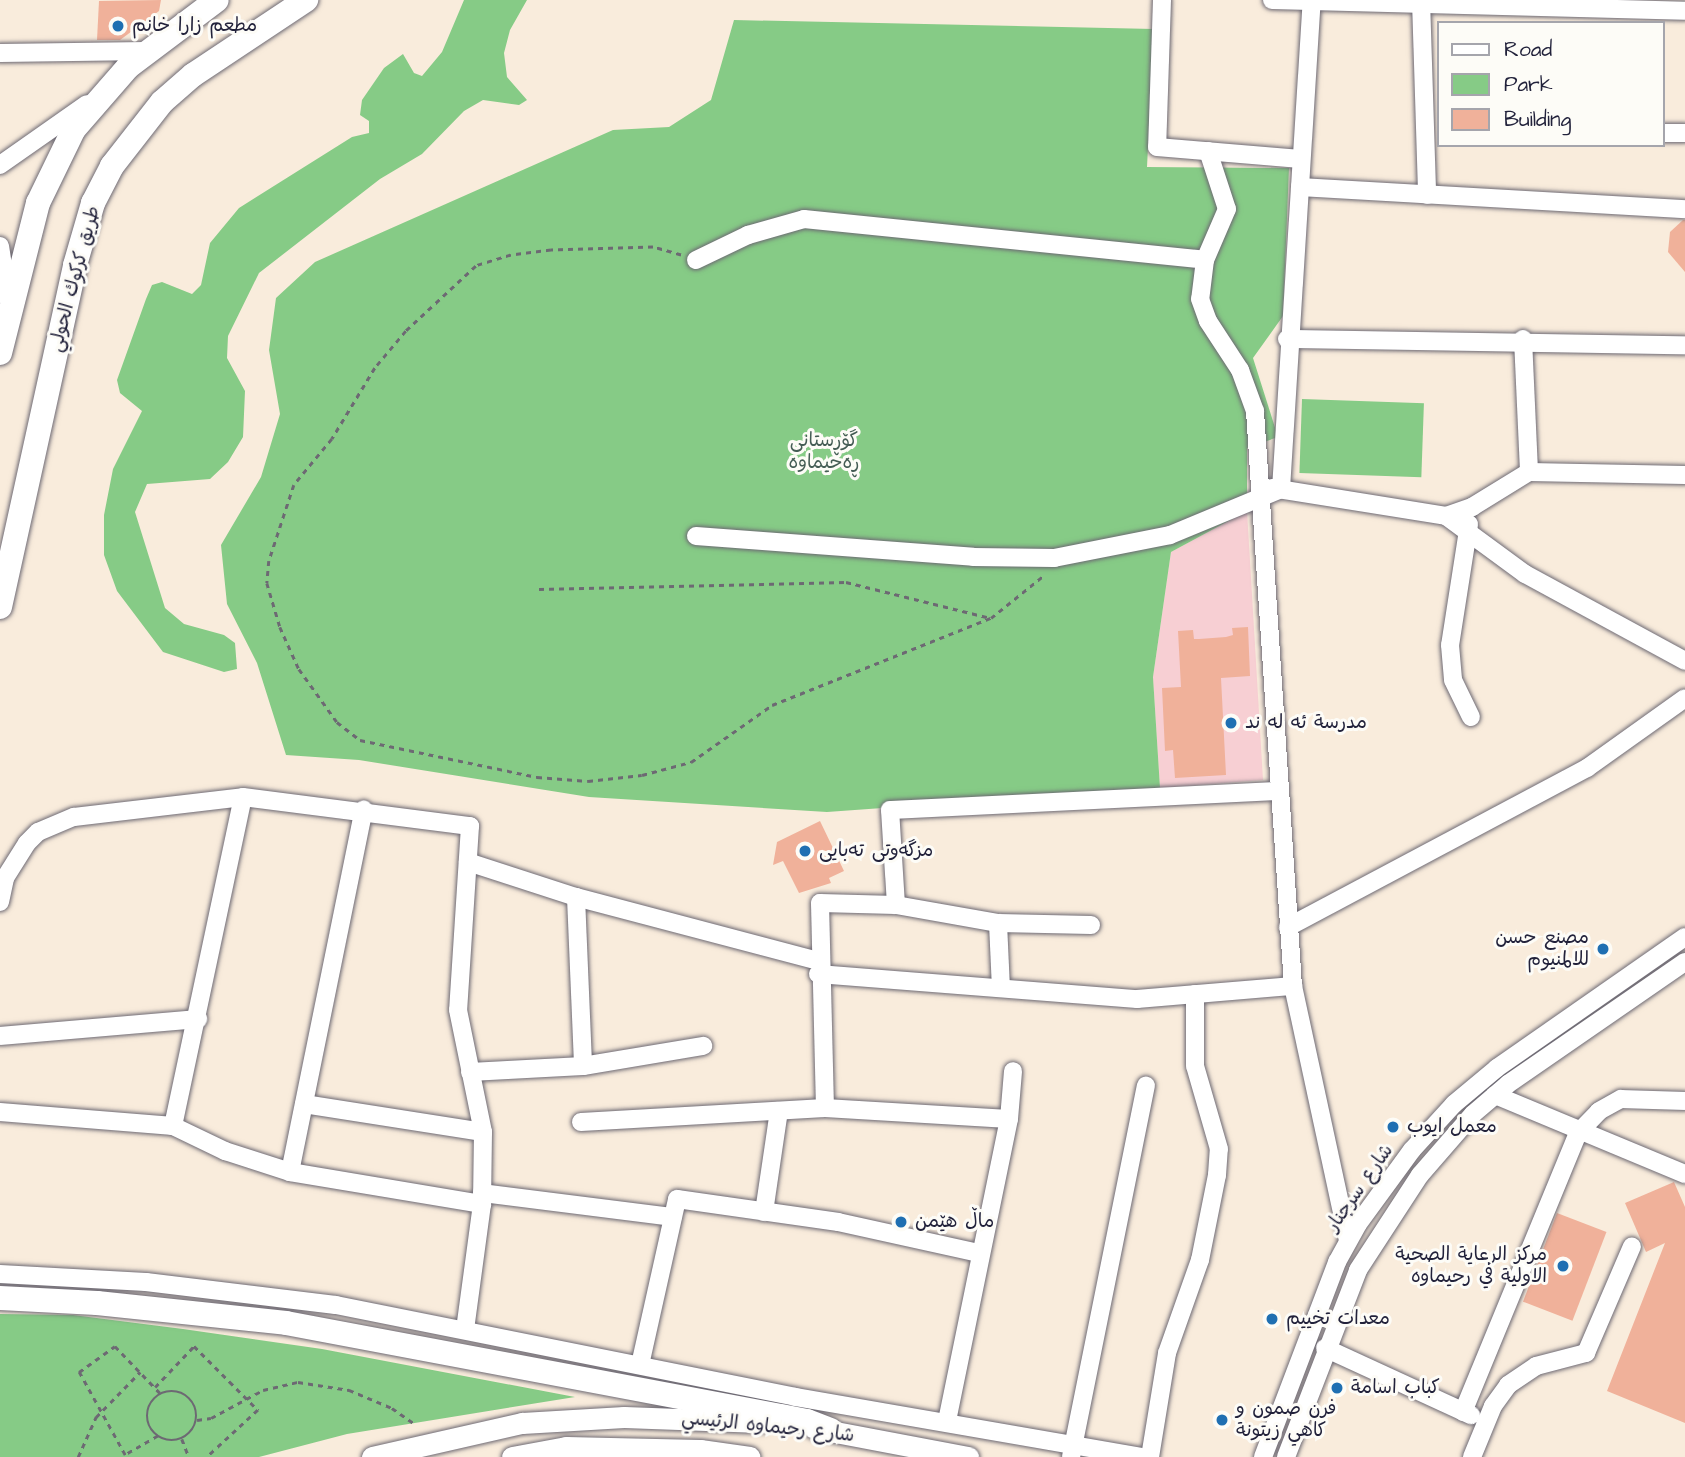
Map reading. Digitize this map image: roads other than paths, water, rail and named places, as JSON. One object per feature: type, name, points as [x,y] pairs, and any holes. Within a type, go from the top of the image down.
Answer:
[{"type":"highway","points":[[1,347],[38,203],[67,141],[99,96],[148,51],[217,0]]},
{"type":"highway","name":"طريق كركوك الحولي","points":[[0,607],[75,265],[93,203],[112,166],[144,122],[194,75],[306,0]]},
{"type":"highway","points":[[0,1298],[97,1303],[286,1323],[807,1421],[830,1430]]},
{"type":"main road","name":"شارع رحيماوه الرئيسي","points":[[372,1457],[522,1423],[624,1417],[715,1418],[830,1430],[968,1457]]},
{"type":"main road","name":"شارع رحيماوه الرئيسي","points":[[512,1457],[566,1447],[700,1450],[750,1457]]},
{"type":"street","points":[[1162,0],[1157,147],[1301,159]]},
{"type":"street","points":[[1272,0],[1421,1],[1685,11]]},
{"type":"street","points":[[1421,1],[1432,123],[1427,195]]},
{"type":"street","points":[[1281,489],[1287,339],[1312,2]]},
{"type":"street","points":[[0,53],[148,51]]},
{"type":"street","points":[[0,165],[99,96]]},
{"type":"street","points":[[1664,132],[1685,133]]},
{"type":"street","points":[[1208,151],[1227,209],[1205,260],[1200,286],[1203,310],[1247,387],[1255,411],[1262,491],[1278,791],[1293,986],[1348,1240]]},
{"type":"street","points":[[1300,187],[1685,209]]},
{"type":"street","points":[[696,260],[748,235],[804,219],[1205,260]]},
{"type":"street","points":[[0,246],[8,282],[1,347]]},
{"type":"street","points":[[1287,339],[1524,339],[1685,345]]},
{"type":"street","points":[[1524,339],[1529,472]]},
{"type":"street","points":[[696,536],[973,557],[1054,558],[1170,536],[1262,491],[1281,489],[1446,516],[1472,507],[1529,472],[1685,475]]},
{"type":"street","points":[[1471,717],[1450,666],[1450,631],[1472,507]]},
{"type":"street","points":[[1446,516],[1467,534],[1599,617],[1685,661]]},
{"type":"street","points":[[1288,927],[1587,768],[1685,698]]},
{"type":"street","points":[[896,905],[890,810],[1278,791]]},
{"type":"street","points":[[173,1126],[198,1019],[243,797]]},
{"type":"street","points":[[0,902],[12,860],[38,832],[74,817],[243,797],[364,809],[470,825],[458,1010],[483,1132],[482,1198],[466,1330]]},
{"type":"street","points":[[290,1172],[364,809]]},
{"type":"street","points":[[468,862],[576,897],[818,967],[1001,988],[1137,999],[1293,986]]},
{"type":"street","points":[[576,897],[583,1066]]},
{"type":"street","points":[[825,1108],[818,967],[820,903],[896,905],[998,923],[1091,925]]},
{"type":"street","points":[[998,923],[1001,988]]},
{"type":"street","name":"شارع سرجنار","points":[[1264,1457],[1319,1303],[1348,1240],[1412,1150],[1454,1104],[1497,1068],[1685,937]]},
{"type":"street","points":[[1286,1457],[1325,1348],[1358,1270],[1383,1226],[1440,1151],[1495,1094],[1685,962]]},
{"type":"street","points":[[1607,991],[1618,1007]]},
{"type":"street","points":[[1150,1457],[1167,1353],[1200,1260],[1217,1175],[1219,1149],[1195,1066],[1195,994]]},
{"type":"street","points":[[0,1036],[198,1019]]},
{"type":"street","points":[[470,1072],[583,1066],[703,1046]]},
{"type":"street","points":[[947,1421],[979,1252],[1009,1119],[1013,1071]]},
{"type":"street","points":[[1072,1450],[1146,1086]]},
{"type":"street","points":[[1495,1094],[1578,1133],[1685,1174]]},
{"type":"street","points":[[1463,1412],[1578,1133],[1600,1111],[1621,1098],[1685,1101]]},
{"type":"street","points":[[304,1104],[483,1132]]},
{"type":"street","points":[[581,1122],[825,1108],[1009,1119]]},
{"type":"street","points":[[764,1212],[779,1111]]},
{"type":"street","points":[[0,1112],[173,1126],[225,1151],[290,1172],[482,1198],[672,1217]]},
{"type":"street","points":[[640,1365],[677,1199],[838,1222],[979,1252]]},
{"type":"street","points":[[1472,1457],[1499,1396],[1522,1374],[1549,1361],[1586,1353],[1632,1246]]},
{"type":"street","points":[[0,1274],[146,1282],[336,1305],[640,1365],[947,1421],[1072,1450],[1141,1457]]},
{"type":"street","points":[[1325,1348],[1486,1421]]},
{"type":"place","name":"مطعم زارا خانم","points":[[118,26]]},
{"type":"place","name":"مدرسة ئه له ند","points":[[1231,723]]},
{"type":"place","name":"مزگەوتی تەبایی","points":[[805,851]]},
{"type":"place","name":"مصنع حسن للالمنيوم","points":[[1603,949]]},
{"type":"place","name":"معمل ايوب","points":[[1393,1127]]},
{"type":"place","name":"ماڵ هێمن","points":[[901,1222]]},
{"type":"place","name":"مركز الرعاية الصحیة الاولية في رحيماوه","points":[[1563,1266]]},
{"type":"place","name":"معدات تخييم","points":[[1272,1319]]},
{"type":"place","name":"كباب اسامة","points":[[1337,1388]]},
{"type":"place","name":"فرن صمون و كاهي زيتونة","points":[[1222,1420]]},
{"type":"park label","name":"گۆڕستانی ڕەحیماوە","points":[[824,452]]}]
